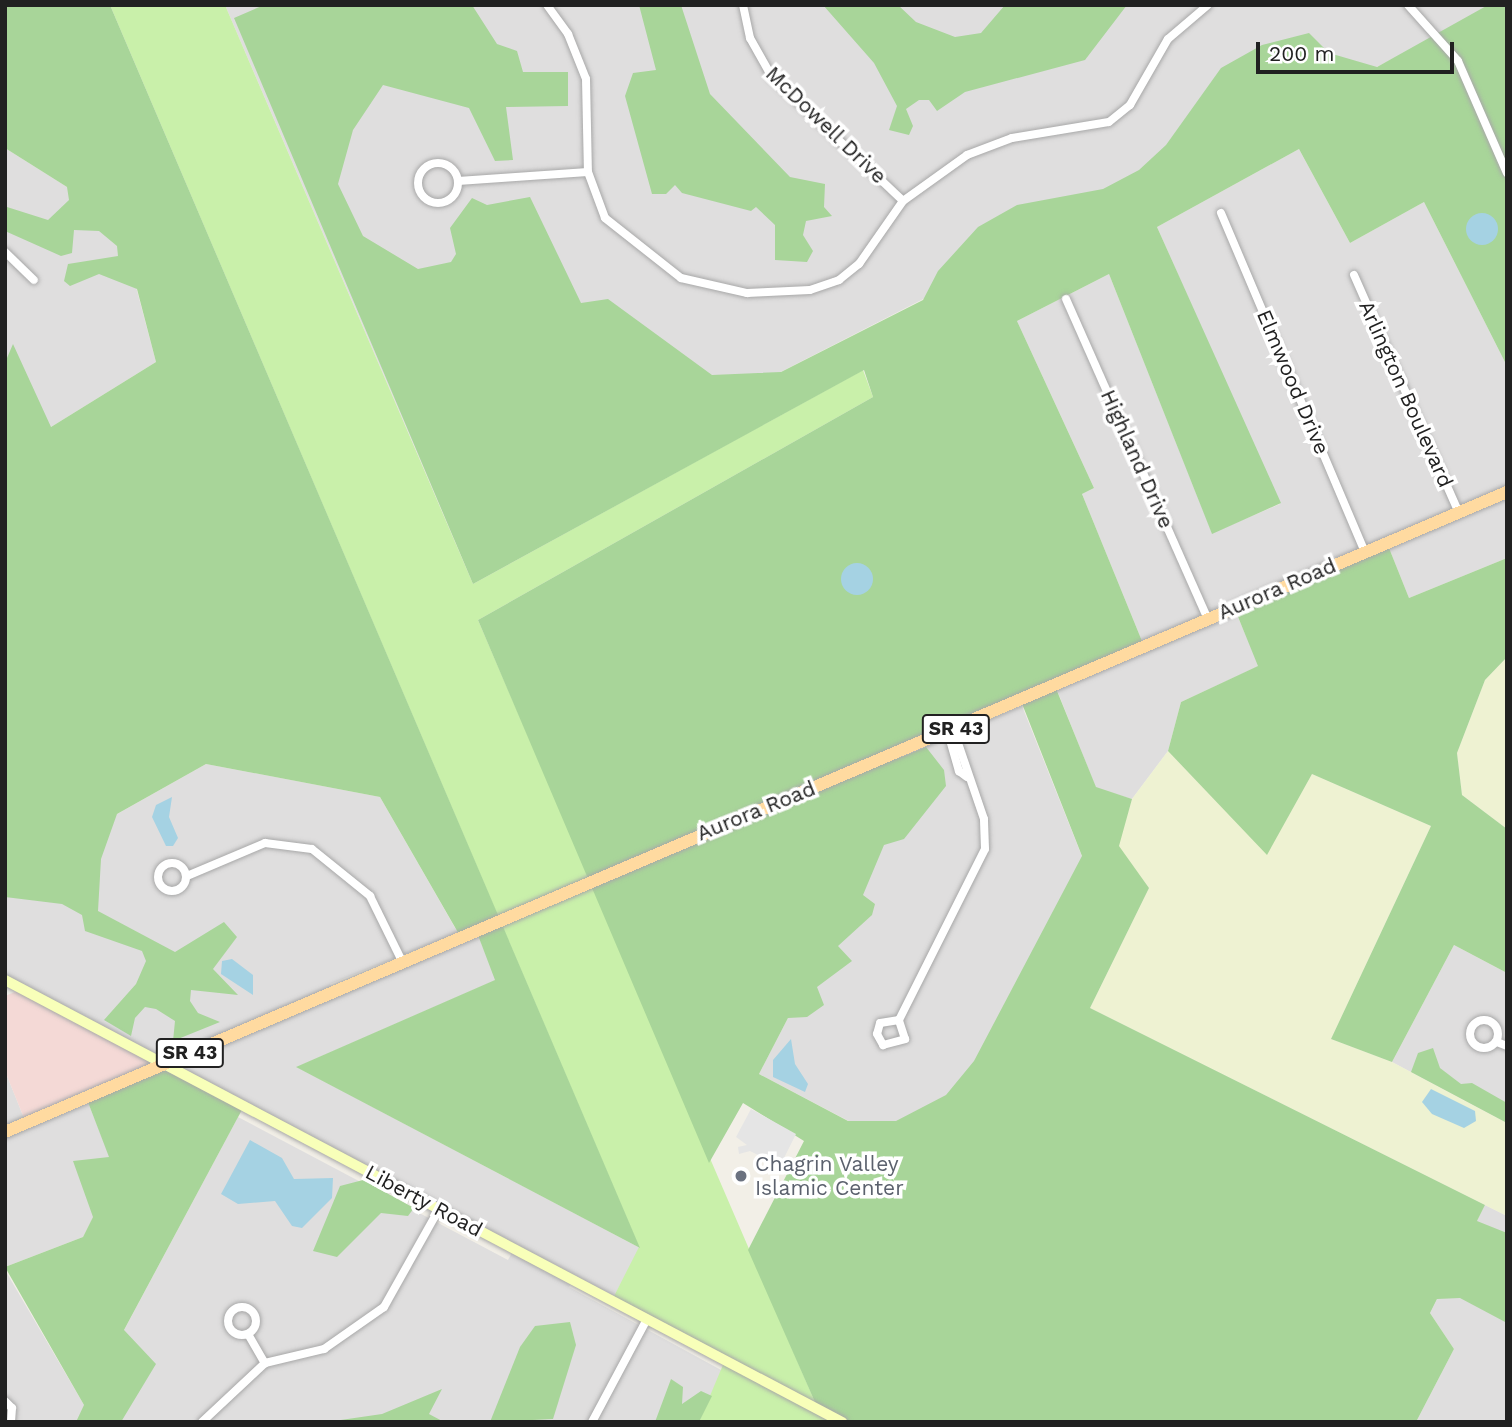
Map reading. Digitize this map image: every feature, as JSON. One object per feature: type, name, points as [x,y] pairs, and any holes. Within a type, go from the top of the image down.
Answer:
[{"type":"main road","name":"Aurora Road","points":[[5,1132],[402,961],[948,733],[1507,492]]},
{"type":"street","points":[[547,5],[571,40],[586,79],[588,172],[601,213],[621,236],[681,278],[731,293],[832,284],[859,264],[903,201],[980,149],[1028,135],[1093,129],[1117,117],[1168,39],[1208,5]]},
{"type":"street","name":"McDowell Drive","points":[[743,5],[750,38],[772,77],[903,201]]},
{"type":"street","points":[[1408,5],[1458,61],[1507,173]]},
{"type":"street","points":[[436,162],[449,165],[458,181],[455,195],[436,203],[418,185],[420,172],[436,162]]},
{"type":"street","points":[[458,181],[588,172]]},
{"type":"street","name":"Elmwood Drive","points":[[1220,213],[1365,552]]},
{"type":"street","points":[[5,252],[34,280]]},
{"type":"street","name":"Arlington Boulevard","points":[[1354,275],[1459,513]]},
{"type":"street","name":"Highland Drive","points":[[1066,299],[1208,619]]},
{"type":"street","points":[[899,1020],[981,866],[987,834],[948,733]]},
{"type":"street","points":[[187,876],[265,843],[312,849],[370,896],[402,961]]},
{"type":"street","name":"Liberty Road","points":[[5,980],[842,1422]]},
{"type":"street","points":[[1497,1042],[1507,1046]]},
{"type":"street","points":[[202,1422],[265,1363],[324,1349],[384,1307],[439,1209]]},
{"type":"street","points":[[592,1422],[647,1319]]},
{"type":"street","points":[[248,1334],[265,1363]]},
{"type":"street","points":[[5,1401],[12,1408],[11,1422]]},
{"type":"shaded area","points":[[225,5],[1498,5],[454,539]]},
{"type":"shaded area","points":[[5,148],[118,219],[156,362],[51,427],[5,406]]},
{"type":"shaded area","points":[[1299,149],[1350,243],[1424,202],[1507,366],[1507,558],[1409,598],[1387,543],[1234,608],[1259,666],[1181,702],[1168,751],[1132,799],[1096,788],[1055,685],[1144,646],[1082,494],[1094,488],[1017,321],[1109,274],[1212,533],[1280,504],[1157,227]]},
{"type":"shaded area","points":[[1022,706],[1089,874],[938,1168],[759,1074],[903,796],[889,762]]},
{"type":"shaded area","points":[[206,764],[380,797],[458,933],[330,984],[333,990],[476,930],[496,980],[297,1067],[640,1248],[612,1300],[573,1280],[569,1287],[723,1371],[699,1422],[5,1422],[5,1270],[84,1405],[238,1117],[508,1260],[514,1249],[5,980],[5,867],[50,843],[55,849]]},
{"type":"shaded area","points":[[1454,945],[1507,973],[1507,1123],[1392,1062]]},
{"type":"shaded area","points":[[22,989],[164,1064],[26,1123],[5,1071],[5,996]]},
{"type":"shaded area","points":[[5,1071],[26,1123],[86,1097],[116,1173],[83,1237],[5,1267]]},
{"type":"shaded area","points":[[751,1109],[796,1134],[780,1166],[750,1151],[739,1154],[738,1147],[747,1145],[736,1137]]},
{"type":"shaded area","points":[[1485,1205],[1507,1216],[1507,1422],[1416,1422],[1454,1349],[1430,1313]]},
{"type":"green space","points":[[5,5],[110,5],[640,1248],[296,1067],[495,980],[476,930],[460,936],[380,797],[206,764],[117,814],[101,859],[98,911],[175,952],[224,922],[237,937],[213,969],[238,995],[191,990],[190,1001],[198,1013],[220,1022],[173,1041],[175,1021],[156,1009],[145,1007],[135,1018],[131,1036],[104,1020],[136,984],[146,961],[142,951],[85,931],[82,915],[62,904],[5,897],[7,358],[13,344],[51,427],[156,362],[137,289],[99,274],[70,286],[64,281],[68,264],[118,256],[117,246],[99,231],[74,230],[72,253],[61,256],[5,231],[7,207],[48,220],[69,200],[67,187],[5,148]]},
{"type":"green space","points":[[110,5],[225,5],[473,584],[863,370],[873,397],[478,620],[818,1409],[842,1422],[699,1422],[725,1360],[612,1300],[639,1247]]},
{"type":"green space","points":[[264,5],[472,5],[497,44],[517,51],[523,72],[568,72],[568,106],[506,107],[513,160],[495,161],[469,108],[383,85],[353,130],[338,184],[363,236],[418,269],[451,262],[456,254],[450,228],[472,198],[487,205],[530,197],[581,303],[608,299],[712,375],[781,372],[923,300],[938,271],[978,227],[1017,205],[1103,189],[1139,170],[1166,145],[1221,68],[1262,45],[1309,33],[1329,53],[1377,67],[1488,5],[1507,5],[1507,366],[1424,202],[1350,243],[1299,149],[1157,227],[1281,503],[1212,534],[1109,274],[1017,321],[1094,488],[1082,494],[1144,646],[1055,686],[1096,787],[1132,799],[1119,846],[1149,888],[1090,1008],[1485,1205],[1477,1221],[1507,1233],[1507,1323],[1460,1298],[1437,1299],[1430,1313],[1454,1349],[1416,1422],[842,1422],[818,1409],[748,1250],[804,1141],[743,1103],[709,1163],[478,620],[873,397],[864,370],[473,584],[234,18]],"holes":[[[1021,701],[1082,856],[974,1061],[946,1095],[896,1121],[848,1121],[759,1074],[788,1018],[807,1017],[824,1005],[817,987],[852,961],[838,946],[872,915],[875,904],[863,895],[884,845],[904,839],[946,786],[944,770],[926,747],[889,762]]]},
{"type":"green space","points":[[639,5],[681,5],[710,94],[790,177],[825,184],[824,207],[832,216],[806,221],[803,235],[813,251],[807,262],[775,260],[775,225],[756,207],[751,211],[682,193],[675,185],[666,194],[652,194],[625,96],[633,73],[656,70]]},
{"type":"green space","points":[[823,5],[898,5],[916,22],[955,37],[981,33],[1005,5],[1127,5],[1085,60],[965,92],[937,111],[929,100],[919,100],[906,109],[913,126],[909,135],[889,130],[897,106],[874,63]]},
{"type":"green space","points":[[1387,543],[1409,598],[1507,558],[1507,657],[1485,680],[1457,753],[1462,795],[1507,829],[1507,973],[1454,945],[1392,1062],[1331,1039],[1431,826],[1312,774],[1267,855],[1168,751],[1181,702],[1258,666],[1234,607]]},
{"type":"green space","points":[[1507,657],[1507,829],[1462,795],[1457,753],[1485,680]]},
{"type":"green space","points":[[1168,751],[1267,854],[1312,774],[1431,826],[1331,1039],[1392,1062],[1507,1123],[1507,1216],[1090,1008],[1149,888],[1118,846],[1132,799]]},
{"type":"green space","points":[[1433,1048],[1440,1068],[1461,1084],[1472,1083],[1507,1103],[1507,1123],[1411,1072],[1418,1053]]},
{"type":"green space","points":[[164,1064],[244,1106],[124,1330],[156,1364],[121,1422],[76,1422],[84,1405],[5,1267],[83,1237],[93,1217],[73,1161],[109,1157],[86,1097]]},
{"type":"green space","points":[[363,1180],[414,1208],[408,1216],[381,1213],[337,1257],[313,1251],[340,1186]]},
{"type":"green space","points":[[570,1322],[576,1345],[553,1419],[490,1422],[520,1347],[535,1326]]},
{"type":"green space","points":[[671,1379],[683,1387],[682,1404],[701,1391],[712,1396],[699,1422],[655,1422]]},
{"type":"green space","points":[[442,1389],[429,1414],[444,1422],[327,1422],[382,1414]]},
{"type":"water","points":[[1482,213],[1493,218],[1498,229],[1493,240],[1482,245],[1471,240],[1466,229],[1471,218]]},
{"type":"water","points":[[857,563],[869,567],[873,579],[869,591],[857,595],[845,591],[841,579],[845,567]]},
{"type":"water","points":[[172,797],[169,817],[178,838],[173,846],[166,846],[152,817],[156,805]]},
{"type":"water","points":[[232,959],[253,975],[253,995],[221,974],[222,961]]},
{"type":"water","points":[[791,1039],[795,1064],[808,1084],[805,1092],[773,1077],[773,1060]]},
{"type":"water","points":[[1431,1089],[1475,1111],[1476,1121],[1464,1128],[1432,1114],[1422,1102]]},
{"type":"water","points":[[250,1140],[282,1158],[294,1179],[333,1178],[332,1198],[302,1228],[292,1226],[275,1201],[238,1204],[221,1194]]},
{"type":"place","name":"Chagrin Valley Islamic Center","points":[[741,1176]]}]
